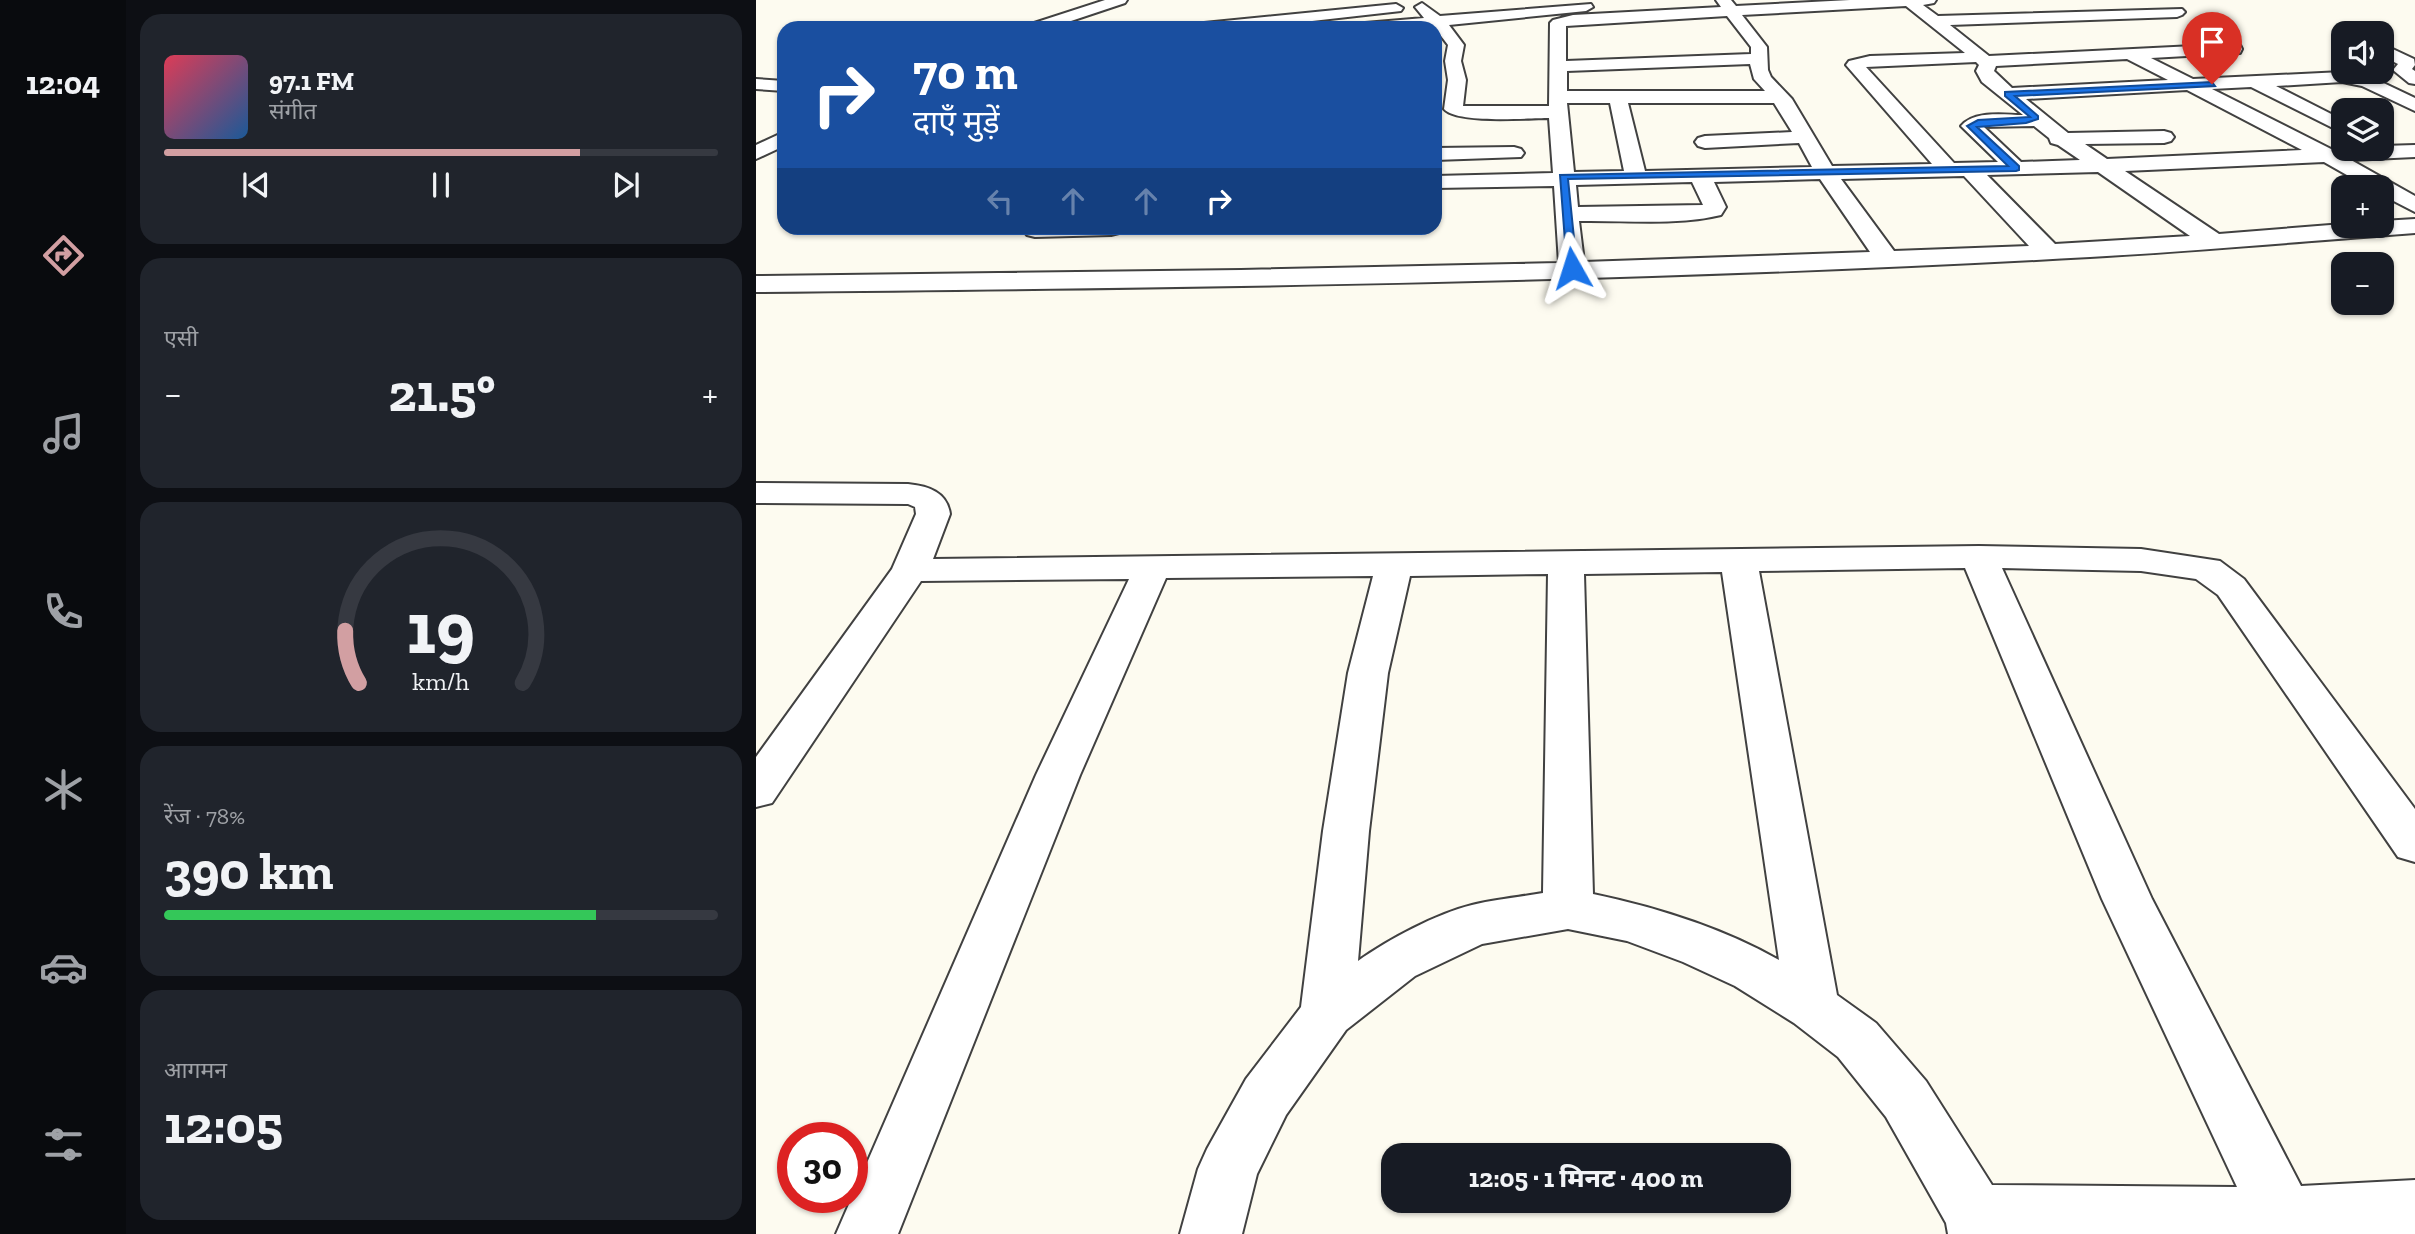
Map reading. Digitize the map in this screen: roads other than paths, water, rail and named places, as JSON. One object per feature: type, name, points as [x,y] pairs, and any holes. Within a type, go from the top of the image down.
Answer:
[{"type":"street","points":[[1056,21],[1120,0]]},
{"type":"street","points":[[1343,0],[1354,13]]},
{"type":"street","points":[[1442,32],[1647,0]]},
{"type":"street","points":[[1908,0],[1983,59],[1988,65],[1985,74],[2063,139],[2213,241]]},
{"type":"street","points":[[1572,268],[1559,113],[1558,23],[1640,22],[1727,5],[1929,0]]},
{"type":"street","points":[[2151,0],[2195,20]]},
{"type":"street","points":[[1274,21],[1443,3]]},
{"type":"street","points":[[1421,5],[1432,21]]},
{"type":"street","points":[[1727,5],[1759,47],[1759,70],[1763,79],[1780,97],[1826,173],[1886,257]]},
{"type":"street","points":[[1230,11],[1241,21]]},
{"type":"street","points":[[1936,22],[2177,12]]},
{"type":"street","points":[[2096,16],[2119,28]]},
{"type":"street","points":[[2049,252],[1959,170],[1856,65],[1870,61],[1983,59],[2136,47],[2165,52],[2239,52],[2214,39],[2209,33]]},
{"type":"street","points":[[1442,34],[1456,45],[1453,61],[1456,78],[1453,106],[1457,111],[1559,113]]},
{"type":"street","points":[[2136,47],[2191,86],[2327,155],[2415,205]]},
{"type":"street","points":[[2394,55],[2408,63],[2402,70],[2415,79]]},
{"type":"street","points":[[1557,66],[1662,57],[1761,59]]},
{"type":"street","points":[[2266,64],[2300,79]]},
{"type":"street","points":[[1442,73],[1456,78]]},
{"type":"street","points":[[1442,84],[1456,78]]},
{"type":"street","points":[[2008,94],[2300,79],[2359,79],[2415,105]]},
{"type":"street","points":[[2255,82],[2331,121]]},
{"type":"street","points":[[756,85],[777,86]]},
{"type":"street","points":[[2099,91],[2200,162]]},
{"type":"street","points":[[1490,132],[1618,99],[1780,97]]},
{"type":"street","points":[[1618,99],[1635,175]]},
{"type":"street","points":[[2192,107],[2232,106]]},
{"type":"street","points":[[2030,112],[2074,110]]},
{"type":"street","points":[[2016,168],[1973,129],[1974,124],[2026,121],[2030,112]]},
{"type":"street","points":[[1751,116],[1792,115]]},
{"type":"street","points":[[1567,214],[1691,213],[1713,210],[1715,207],[1705,142],[1697,117]]},
{"type":"street","points":[[1622,119],[1647,118]]},
{"type":"street","points":[[1986,141],[2164,136]]},
{"type":"street","points":[[1705,142],[1805,137]]},
{"type":"street","points":[[756,153],[777,142]]},
{"type":"street","points":[[2394,149],[2415,151]]},
{"type":"street","points":[[1442,154],[1562,153]]},
{"type":"street","points":[[1442,182],[1708,173],[2102,166],[2331,155]]},
{"type":"street","points":[[1025,251],[1572,268],[2049,252],[2415,226]]},
{"type":"street","points":[[756,284],[1025,251],[1085,235]]},
{"type":"street","points":[[756,493],[916,495],[928,499],[933,506],[933,514],[910,570],[756,791]]},
{"type":"street","points":[[910,570],[1979,556],[2141,560],[2207,569],[2231,587],[2415,844]]},
{"type":"street","points":[[1979,556],[2127,900],[2288,1225]]},
{"type":"street","points":[[1739,560],[1814,1007]]},
{"type":"street","points":[[1566,563],[1568,909]]},
{"type":"street","points":[[1327,1014],[1346,831],[1368,673],[1394,565]]},
{"type":"street","points":[[867,1234],[1058,775],[1153,567]]},
{"type":"street","points":[[1211,1234],[1228,1169],[1266,1097],[1327,1014],[1397,961],[1473,925],[1568,909],[1630,922],[1701,947],[1753,971],[1814,1007],[1857,1040],[1906,1099],[1978,1224],[2288,1225],[2415,1210]]}]
